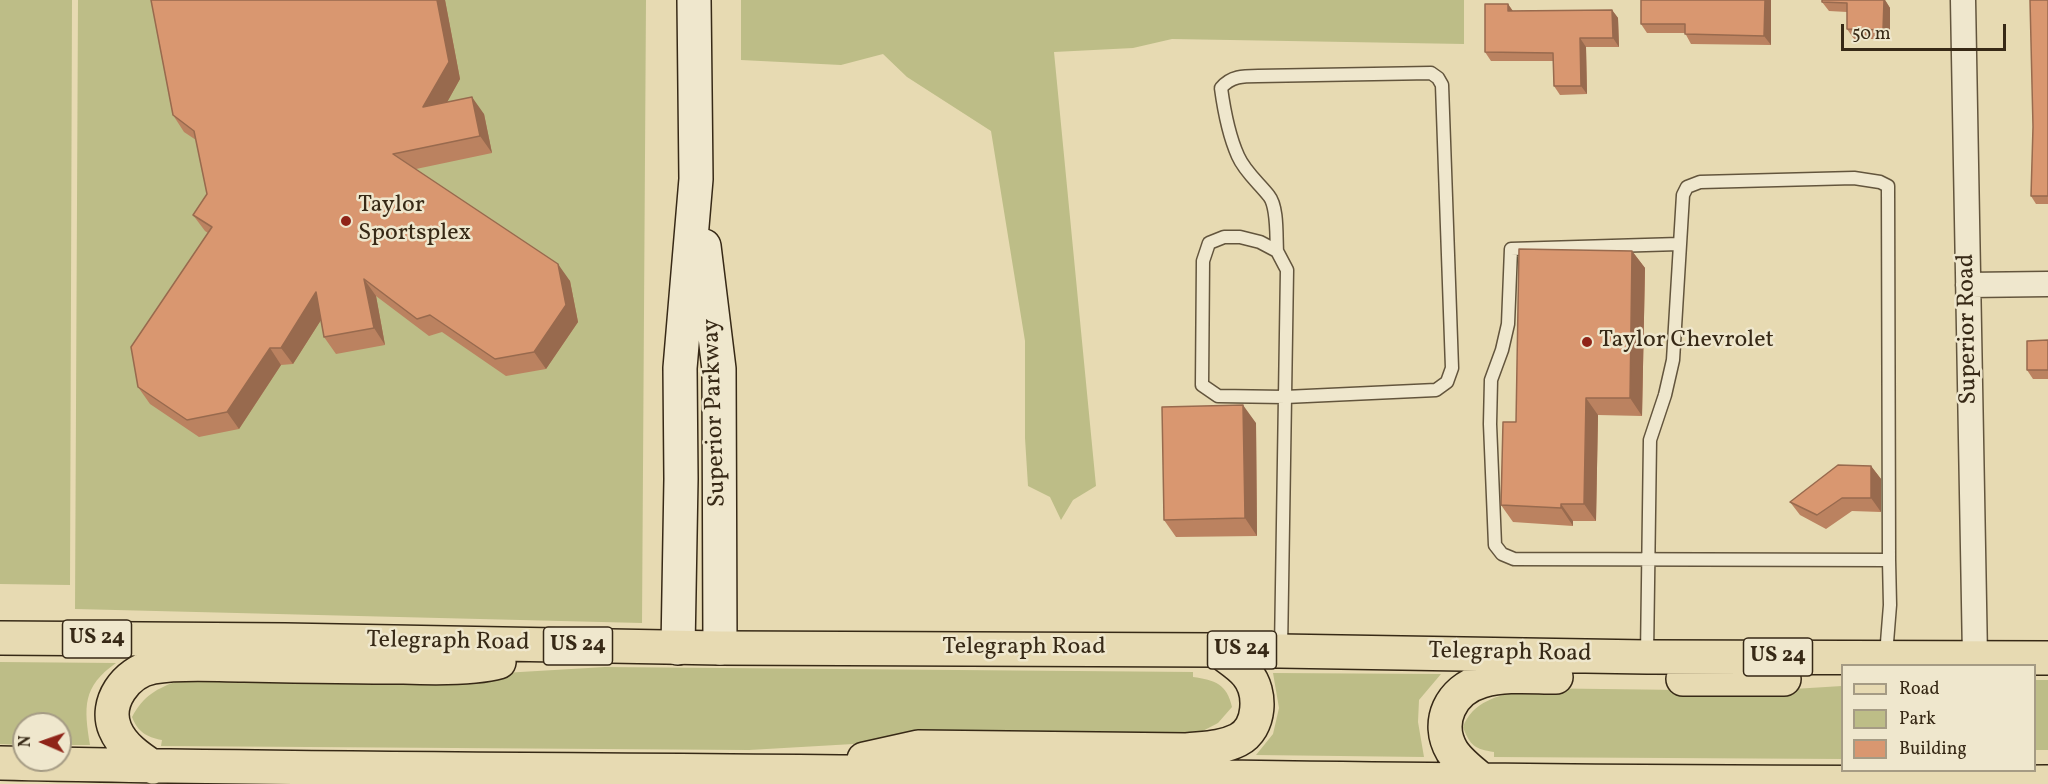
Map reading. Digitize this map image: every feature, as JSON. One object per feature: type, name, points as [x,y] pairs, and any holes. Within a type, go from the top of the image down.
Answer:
[{"type":"main road","name":"Superior Parkway","points":[[678,648],[680,368],[696,179],[694,0]]},
{"type":"main road","name":"Superior Parkway","points":[[696,179],[719,369],[720,648]]},
{"type":"main road","name":"Telegraph Road","points":[[0,639],[285,640],[678,648],[1218,650],[1874,661],[1975,657],[2048,658]]},
{"type":"main road","points":[[153,767],[135,755],[123,743],[114,727],[112,713],[115,698],[125,682],[138,672],[152,667],[198,665],[436,668],[493,663],[553,645]]},
{"type":"main road","points":[[803,772],[918,747],[1187,750],[1220,747],[1240,739],[1248,732],[1256,715],[1258,703],[1255,686],[1246,673],[1218,650]]},
{"type":"main road","points":[[1482,780],[1452,752],[1445,734],[1446,714],[1453,699],[1465,688],[1482,681],[1511,676],[1772,680],[1832,676],[1841,672]]},
{"type":"main road","points":[[0,763],[153,767],[803,772],[1576,782],[2048,782]]},
{"type":"main road","points":[[1895,783],[1944,772]]},
{"type":"street","name":"Superior Road","points":[[1964,0],[1975,657]]},
{"type":"street","points":[[1968,285],[2048,284]]},
{"type":"lane","points":[[1276,251],[1260,242],[1240,237],[1224,237],[1209,243],[1203,261],[1202,385],[1218,396],[1285,397],[1436,390],[1448,382],[1452,368],[1442,85],[1438,78],[1431,73],[1258,76],[1231,78],[1221,88],[1223,104],[1238,157],[1256,184],[1271,198],[1276,221],[1276,251],[1287,270],[1285,397],[1281,651]]},
{"type":"lane","points":[[1647,657],[1650,440],[1665,395],[1673,360],[1683,195],[1687,187],[1700,182],[1854,178],[1880,182],[1888,186],[1890,605],[1874,661]]},
{"type":"lane","points":[[1679,244],[1511,249],[1508,324],[1502,350],[1491,380],[1490,424],[1495,545],[1502,554],[1514,559],[1889,560]]},
{"type":"green space","points":[[0,0],[72,0],[70,585],[0,584]]},
{"type":"green space","points":[[78,0],[646,0],[642,623],[75,609]]},
{"type":"green space","points":[[741,0],[1464,0],[1464,44],[1172,39],[1133,48],[1054,52],[1096,486],[1073,500],[1061,520],[1050,497],[1028,486],[1025,438],[1025,341],[991,131],[907,77],[883,54],[841,65],[741,60]]},
{"type":"green space","points":[[0,662],[116,663],[91,689],[87,709],[90,745],[72,745],[72,712],[12,712],[12,744],[0,744]]},
{"type":"green space","points":[[605,667],[1193,672],[1193,677],[1219,684],[1227,693],[1232,707],[1218,723],[1195,735],[888,742],[749,750],[161,746],[162,740],[143,733],[132,717],[141,703],[152,694],[180,680],[436,677]]},
{"type":"green space","points":[[1273,673],[1441,674],[1419,700],[1418,722],[1424,757],[1256,755],[1273,734],[1279,708]]},
{"type":"green space","points":[[2036,680],[2048,680],[2048,750],[2036,750]]},
{"type":"green space","points":[[1841,686],[1841,759],[1494,757],[1494,752],[1482,750],[1474,745],[1463,727],[1467,718],[1480,705],[1496,697],[1523,692],[1523,688],[1761,691]]},
{"type":"building","name":"Taylor Sportsplex","points":[[151,0],[437,0],[449,62],[423,107],[472,97],[480,136],[393,154],[558,264],[566,305],[534,352],[495,359],[430,315],[417,319],[364,279],[374,328],[324,337],[316,292],[281,348],[270,348],[227,412],[187,420],[138,387],[131,347],[212,227],[193,215],[207,194],[194,131],[173,115]]},
{"type":"building","points":[[1641,0],[1765,0],[1764,36],[1685,34],[1685,24],[1641,24]]},
{"type":"building","points":[[1822,0],[1884,0],[1883,30],[1847,29],[1847,3],[1822,2]]},
{"type":"building","points":[[2030,0],[2048,0],[2048,196],[2031,196],[2033,127]]},
{"type":"building","points":[[1485,4],[1508,4],[1508,11],[1612,10],[1613,38],[1580,38],[1581,86],[1554,86],[1553,53],[1485,52]]},
{"type":"building","name":"Taylor Chevrolet","points":[[1519,249],[1632,251],[1630,398],[1586,398],[1584,504],[1561,504],[1561,508],[1501,505],[1503,422],[1516,422]]},
{"type":"building","points":[[2048,340],[2048,370],[2027,370],[2027,341]]},
{"type":"building","points":[[1243,405],[1245,518],[1164,520],[1162,407]]},
{"type":"building","points":[[1838,465],[1871,466],[1871,498],[1842,498],[1817,515],[1790,502]]},
{"type":"place","name":"Taylor Sportsplex","points":[[346,221]]},
{"type":"place","name":"Taylor Chevrolet","points":[[1587,342]]}]
